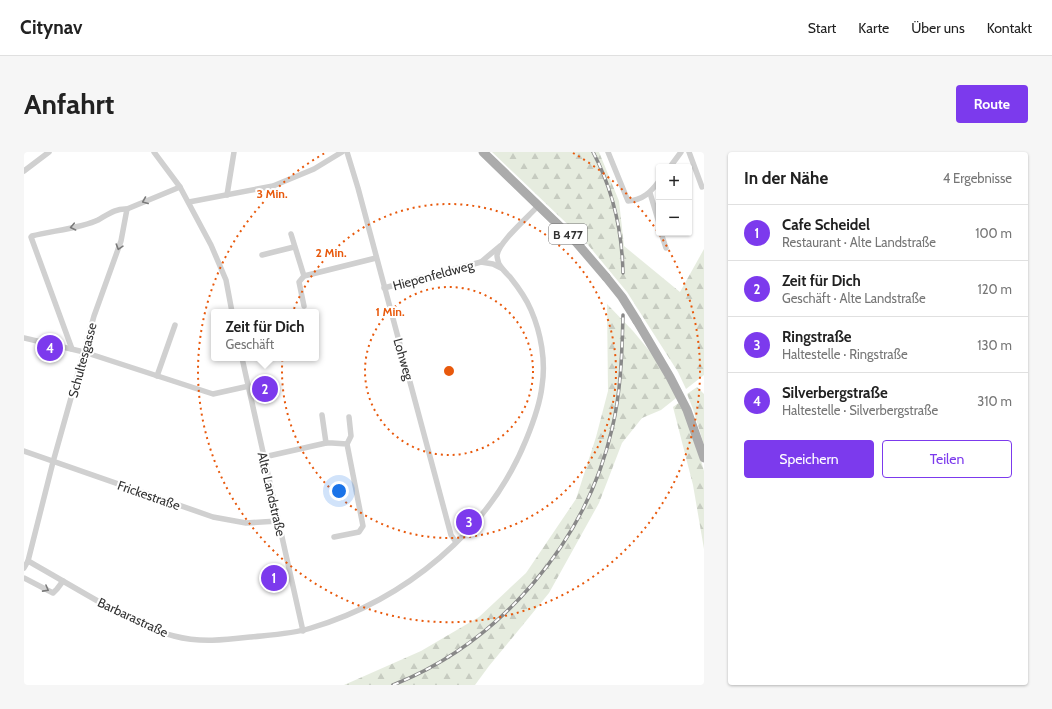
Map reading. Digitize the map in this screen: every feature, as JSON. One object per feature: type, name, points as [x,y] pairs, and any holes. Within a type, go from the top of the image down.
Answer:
[{"type":"main road","name":"B 477","points":[[483,152],[576,242],[622,297],[670,377],[687,410],[704,458]]},
{"type":"street","points":[[24,170],[42,154],[49,152]]},
{"type":"street","points":[[154,152],[180,187],[189,202],[222,268],[226,280],[231,309]]},
{"type":"street","points":[[227,195],[234,152]]},
{"type":"street","points":[[189,202],[273,186],[314,169],[342,152]]},
{"type":"street","name":"Lohweg","points":[[347,152],[451,535],[456,542]]},
{"type":"street","points":[[608,152],[628,201],[635,201],[650,193],[656,185]]},
{"type":"street","points":[[672,164],[681,152]]},
{"type":"street","points":[[689,152],[702,187]]},
{"type":"street","points":[[72,349],[31,237],[90,223],[114,211],[122,208],[127,209],[180,187]]},
{"type":"street","points":[[650,193],[656,213]]},
{"type":"street","points":[[481,262],[500,246],[538,206]]},
{"type":"street","name":"Schultesgasse","points":[[24,568],[28,561],[53,462],[98,304],[121,242],[127,209]]},
{"type":"street","points":[[291,234],[304,276]]},
{"type":"street","points":[[662,236],[666,248]]},
{"type":"street","name":"Barbarastraße","points":[[28,561],[130,619],[151,629],[174,636],[207,641],[303,631],[349,614],[382,598],[424,571],[456,542],[484,513],[508,477],[533,424],[542,389],[544,362],[540,336],[534,318],[524,298],[498,262],[497,256],[500,246]]},
{"type":"street","points":[[262,254],[294,247]]},
{"type":"street","points":[[304,306],[299,282],[304,276],[376,258]]},
{"type":"street","points":[[481,262],[493,264],[503,269]]},
{"type":"street","name":"Hiepenfeldweg","points":[[384,288],[481,262]]},
{"type":"street","points":[[157,376],[175,325]]},
{"type":"street","points":[[24,338],[84,352],[213,394],[249,386]]},
{"type":"street","name":"Alte Landstraße","points":[[243,361],[303,631]]},
{"type":"street","points":[[322,415],[326,443]]},
{"type":"street","points":[[334,537],[359,532],[363,526],[348,444],[351,436],[349,417]]},
{"type":"street","points":[[264,457],[326,443],[348,444]]},
{"type":"street","name":"Frickestraße","points":[[24,452],[213,517],[246,523],[278,521]]},
{"type":"street","points":[[24,578],[53,593],[63,581]]},
{"type":"green space","points":[[492,152],[599,152],[619,201],[624,246],[680,292],[704,249],[704,375],[686,389],[678,372],[627,292],[584,240]]},
{"type":"green space","points":[[607,304],[633,331],[672,378],[680,395],[661,410],[642,418],[622,443],[599,503],[549,593],[475,685],[344,685],[421,651],[479,617],[526,573],[576,499],[596,437],[608,391]]},
{"type":"green space","points":[[697,387],[704,394],[704,445],[687,394]]},
{"type":"green space","points":[[684,399],[704,471],[704,549],[693,485],[673,407]]},
{"type":"railway","points":[[593,152],[606,181],[615,211],[621,241],[623,273]]},
{"type":"railway","points":[[393,685],[432,666],[469,643],[503,615],[533,583],[560,548],[582,511],[600,471],[612,429],[619,387],[623,315]]},
{"type":"place","name":"Silverbergstraße","points":[[50,348]]},
{"type":"place","name":"Zeit für Dich","points":[[265,389]]},
{"type":"place","name":"Ringstraße","points":[[469,522]]},
{"type":"place","name":"Cafe Scheidel","points":[[274,578]]}]
